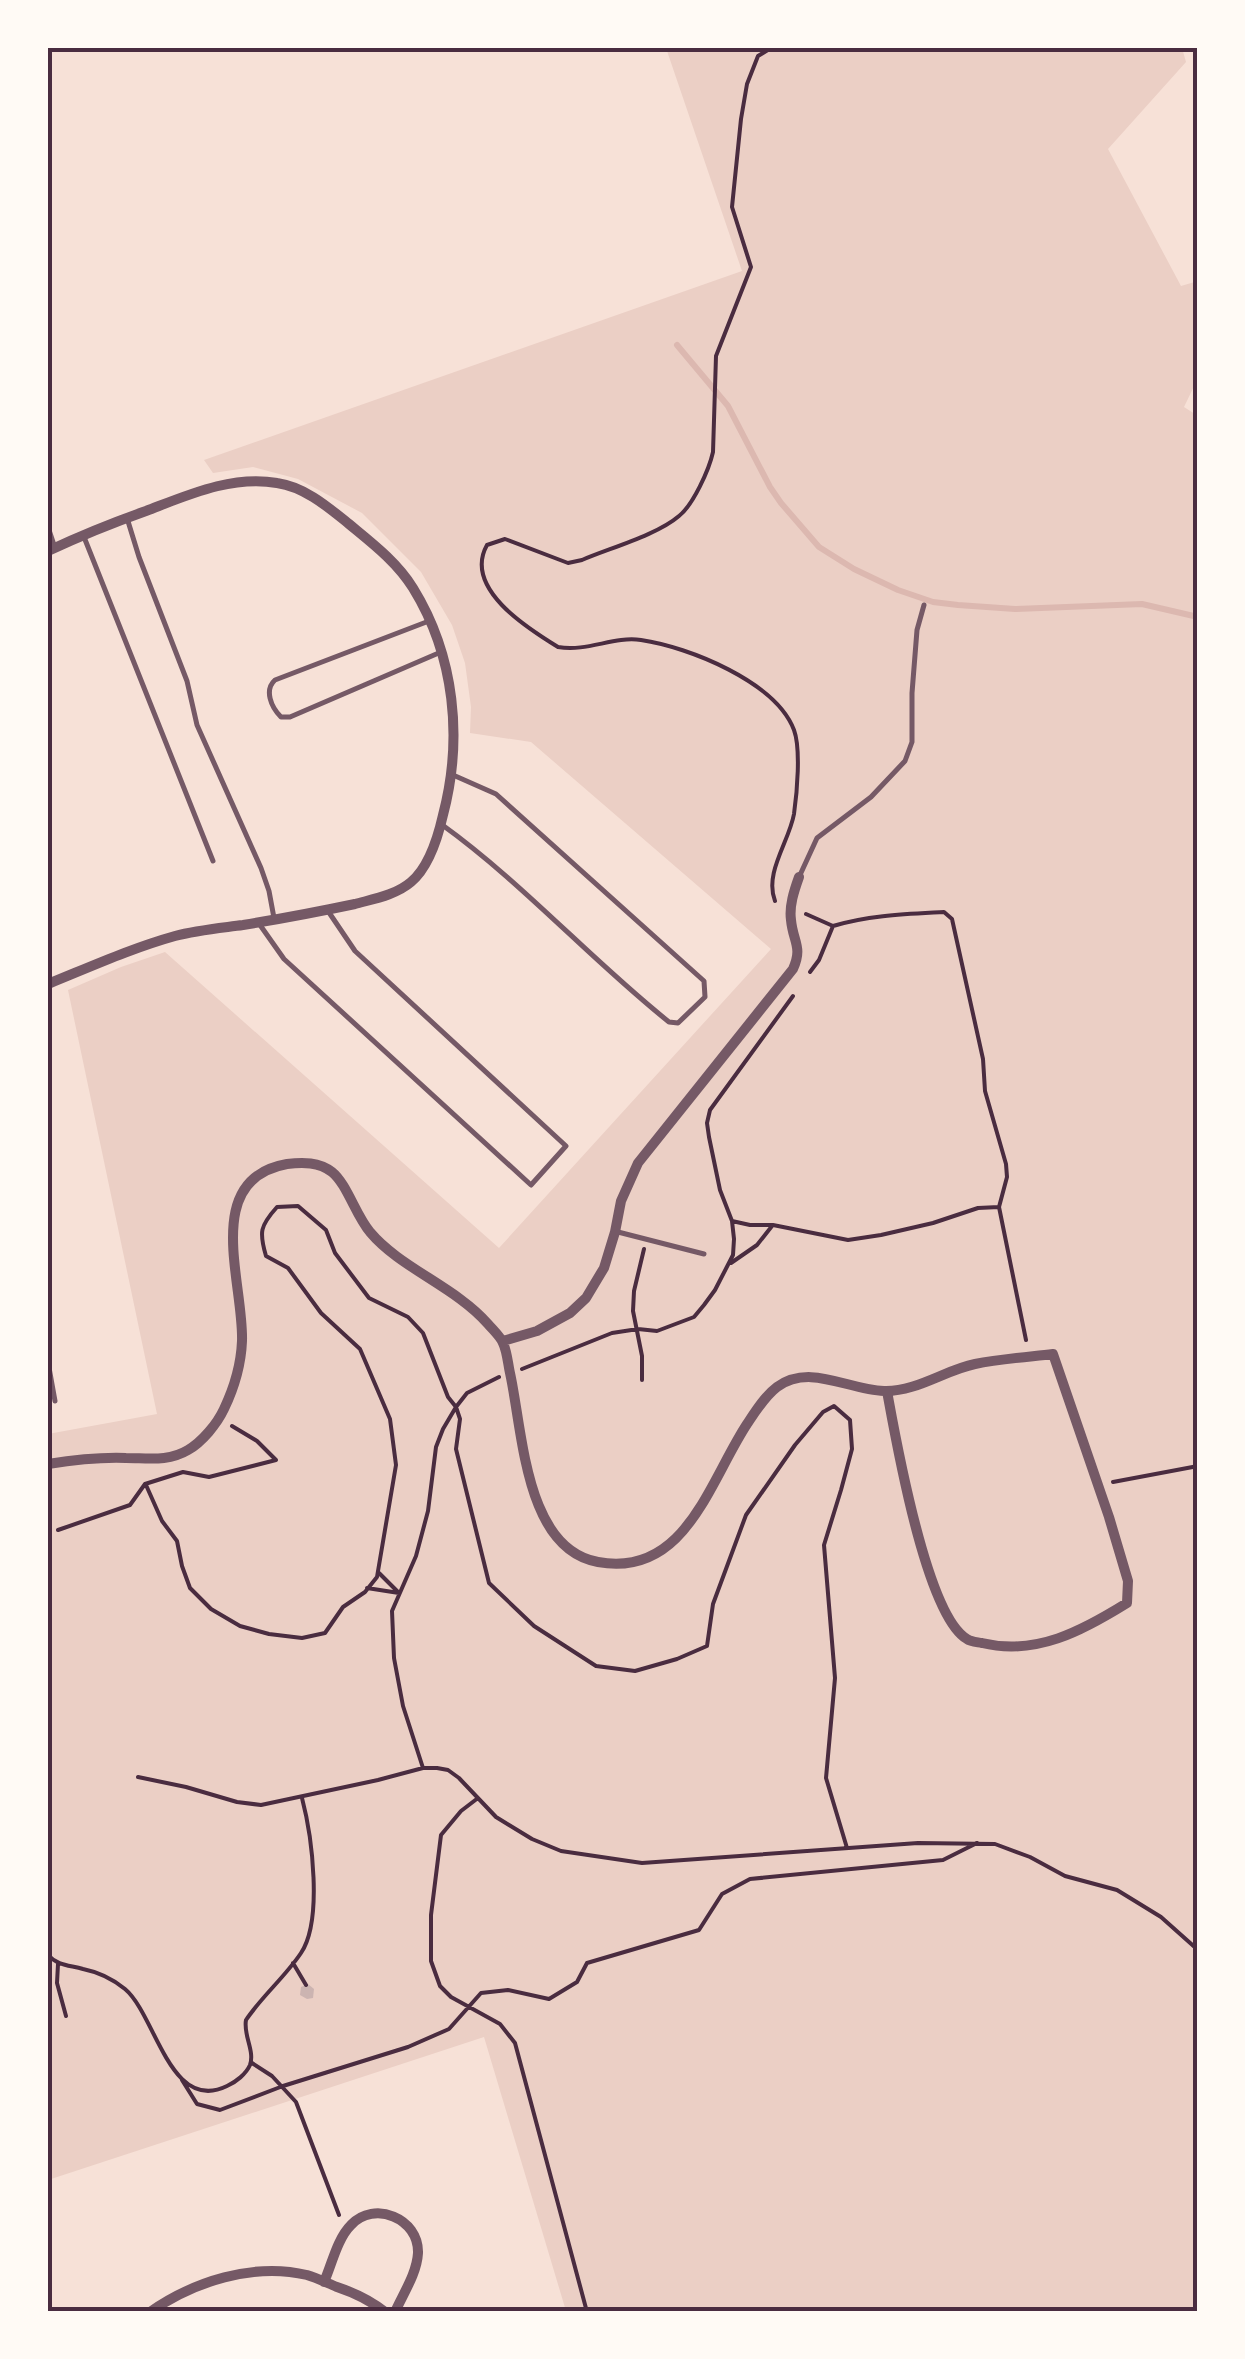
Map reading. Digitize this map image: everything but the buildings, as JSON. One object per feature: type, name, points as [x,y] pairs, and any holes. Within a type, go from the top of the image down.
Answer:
[{"type":"street","points":[[48,984],[178,935],[328,910],[398,891],[422,870],[441,824],[452,774],[454,725],[442,652],[412,587],[390,560],[324,504],[283,484],[231,482],[127,518],[51,550]]},
{"type":"street","points":[[503,1341],[537,1331],[570,1313],[586,1298],[604,1268],[621,1201],[638,1163],[794,969],[800,955],[790,911],[798,878]]},
{"type":"street","points":[[48,1464],[76,1459],[157,1461],[188,1450],[218,1420],[240,1370],[242,1338],[232,1235],[235,1202],[265,1172],[306,1162],[336,1175],[371,1234],[478,1312],[503,1341],[538,1501],[549,1530],[570,1553],[594,1562],[622,1565],[647,1560],[667,1548],[686,1530],[758,1408],[776,1388],[797,1378],[826,1378],[886,1392],[928,1382],[972,1364],[1053,1354],[1128,1581],[1126,1604],[1093,1624],[1028,1647],[995,1646],[966,1639],[947,1617],[926,1564],[886,1392]]},
{"type":"street","points":[[324,2282],[343,2234],[352,2222],[376,2212],[390,2214],[413,2231],[418,2244],[414,2271],[396,2312]]},
{"type":"street","points":[[150,2312],[169,2298],[201,2284],[239,2274],[278,2272],[306,2275],[368,2298],[385,2312]]},
{"type":"lane","points":[[127,518],[187,682],[197,725],[261,868],[274,920]]},
{"type":"lane","points":[[48,527],[51,550]]},
{"type":"lane","points":[[83,535],[212,861]]},
{"type":"lane","points":[[798,878],[816,838],[871,797],[905,762],[912,742],[917,630],[924,605]]},
{"type":"lane","points":[[430,620],[276,680],[268,691],[281,718],[290,717],[442,652]]},
{"type":"lane","points":[[441,824],[480,851],[669,1022],[678,1023],[705,996],[704,982],[496,794],[452,774]]},
{"type":"lane","points":[[258,923],[284,960],[531,1185],[566,1146],[355,951],[328,910]]},
{"type":"lane","points":[[615,1232],[704,1254]]},
{"type":"lane","points":[[48,1362],[55,1401]]},
{"type":"path","points":[[771,48],[758,56],[746,84],[732,208],[751,266],[716,356],[710,464],[683,514],[666,525],[568,563],[505,539],[486,545],[481,556],[490,592],[505,608],[558,646],[569,649],[639,640],[668,647],[734,672],[780,706],[796,734],[797,782],[794,814],[771,884],[777,904],[834,926]]},
{"type":"path","points":[[808,975],[834,926],[850,920],[900,914],[944,912],[952,919],[983,1059],[985,1092],[1006,1164],[1007,1177],[999,1207],[1029,1357]]},
{"type":"path","points":[[422,1768],[403,1706],[394,1658],[392,1611],[416,1556],[428,1511],[436,1447],[443,1429],[456,1407],[482,1384],[612,1333],[657,1331],[694,1316],[728,1266],[734,1239],[708,1137],[710,1110],[797,991]]},
{"type":"path","points":[[732,1221],[848,1240],[933,1223],[978,1208],[999,1207]]},
{"type":"path","points":[[728,1266],[757,1246],[774,1225]]},
{"type":"path","points":[[642,1380],[642,1356],[633,1311],[646,1240]]},
{"type":"path","points":[[58,1530],[130,1504],[145,1484],[183,1472],[209,1478],[276,1460],[257,1441],[218,1420]]},
{"type":"path","points":[[1098,1485],[1198,1466]]},
{"type":"path","points":[[378,1571],[399,1592]]},
{"type":"path","points":[[367,1588],[399,1592]]},
{"type":"path","points":[[138,1776],[236,1802],[274,1804],[422,1768],[448,1770],[496,1817],[532,1839],[561,1851],[642,1863],[918,1842],[995,1844],[1065,1876],[1116,1890],[1161,1917],[1198,1950]]},
{"type":"path","points":[[182,2080],[194,2087],[220,2089],[245,2073],[251,2063],[246,2020],[302,1951],[312,1923],[312,1840],[302,1797]]},
{"type":"path","points":[[478,1798],[440,1835],[430,1914],[432,1961],[440,1986],[450,1998],[500,2024],[516,2043],[587,2312]]},
{"type":"path","points":[[48,1955],[58,1964],[99,1974],[128,1991],[172,2070],[197,2104],[220,2110],[408,2047],[449,2029],[480,1993],[508,1990],[549,1998],[577,1982],[587,1963],[699,1930],[722,1894],[750,1879],[944,1860],[977,1843]]},
{"type":"path","points":[[292,1963],[306,1986]]},
{"type":"path","points":[[58,1964],[56,1982],[66,2016]]},
{"type":"path","points":[[251,2063],[283,2086],[296,2102],[339,2215]]},
{"type":"shaded area","points":[[666,48],[1182,48],[1186,62],[1108,149],[1181,286],[1198,281],[1197,380],[1184,407],[1198,416],[1197,2311],[566,2311],[484,2037],[48,2180],[48,1434],[157,1414],[68,990],[165,952],[499,1248],[771,949],[531,742],[470,733],[465,663],[452,625],[421,572],[362,513],[298,479],[253,467],[213,473],[204,460],[742,271]]},
{"type":"waterway","points":[[677,345],[728,406],[781,503],[819,547],[854,569],[933,602],[1015,609],[1142,604],[1198,617]]}]
